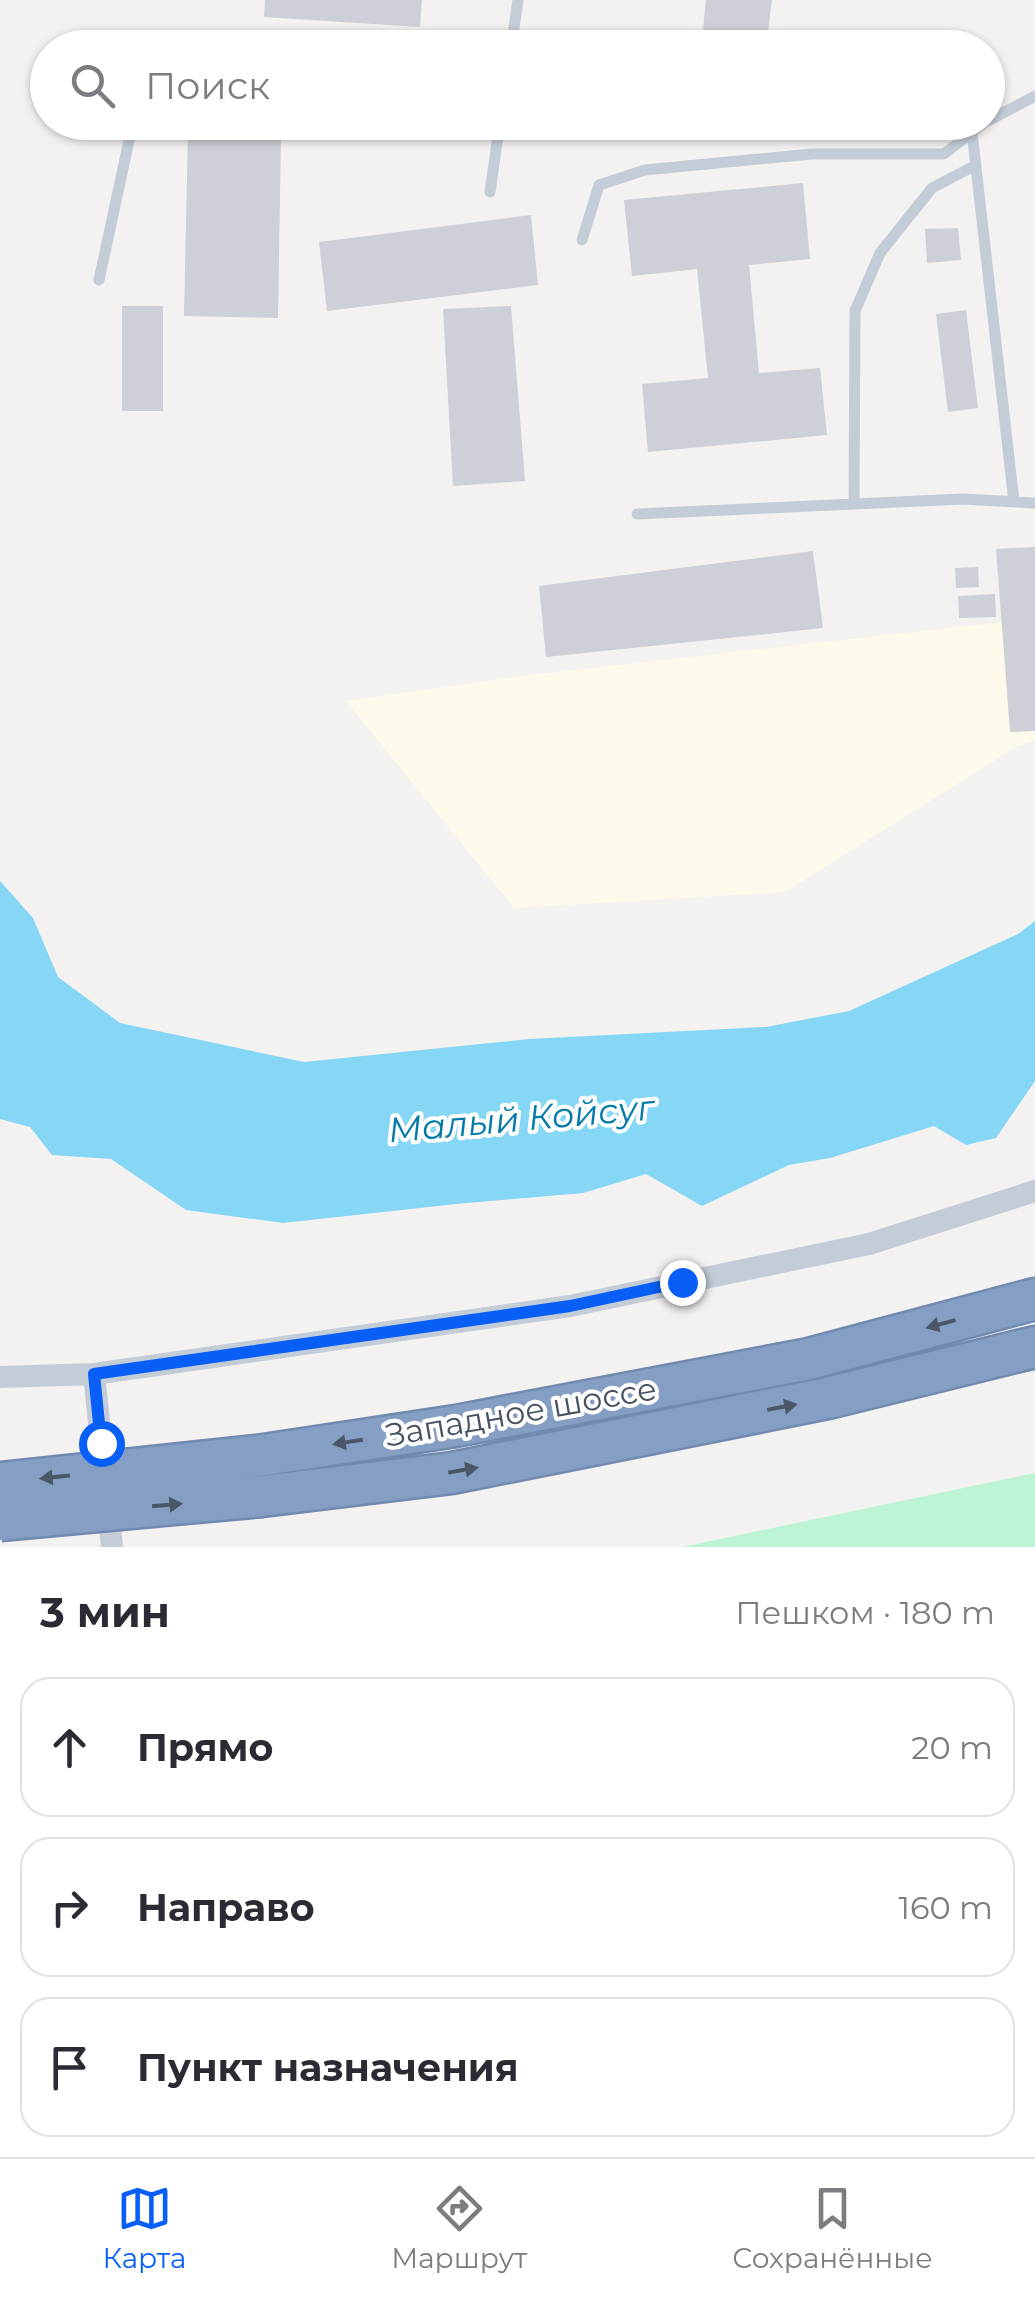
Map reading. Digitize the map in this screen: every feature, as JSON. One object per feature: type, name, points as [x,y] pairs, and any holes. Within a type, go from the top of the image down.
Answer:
[{"type":"highway","name":"Западное шоссе","points":[[0,1483],[257,1456],[456,1426],[810,1359],[1035,1298]]},
{"type":"highway","name":"Западное шоссе","points":[[0,1520],[262,1496],[452,1473],[828,1398],[1035,1347]]},
{"type":"street","points":[[0,1378],[94,1374],[570,1306],[869,1244],[1035,1191]]},
{"type":"street","points":[[94,1374],[112,1547]]},
{"type":"lane","points":[[514,30],[518,0]]},
{"type":"lane","points":[[1005,112],[1035,96]]},
{"type":"lane","points":[[98,280],[129,140]]},
{"type":"lane","points":[[490,192],[497,140]]},
{"type":"lane","points":[[582,240],[599,185],[645,170],[812,154],[944,154],[962,140]]},
{"type":"lane","points":[[973,140],[1014,502]]},
{"type":"lane","points":[[854,504],[855,311],[880,253],[932,188],[976,165]]},
{"type":"lane","points":[[636,514],[962,499],[1035,503]]},
{"type":"shaded area","points":[[1035,558],[1035,740],[1016,747],[785,892],[514,908],[346,701],[522,676],[1003,622]]},
{"type":"green space","points":[[1035,1473],[1035,1547],[682,1547]]},
{"type":"water","name":"Малый Койсуг","points":[[0,881],[33,918],[58,977],[120,1023],[304,1062],[529,1039],[766,1027],[849,1011],[1018,934],[1035,921],[1035,1081],[996,1138],[966,1145],[934,1126],[830,1158],[789,1165],[702,1206],[646,1174],[583,1193],[283,1223],[186,1210],[111,1159],[52,1155],[30,1127],[0,1119]]},
{"type":"building","points":[[265,0],[422,0],[420,27],[264,17]]},
{"type":"building","points":[[706,0],[772,0],[768,30],[703,30]]},
{"type":"building","points":[[188,140],[281,140],[278,318],[184,316]]},
{"type":"building","points":[[803,183],[810,259],[749,265],[759,373],[820,368],[827,435],[648,452],[642,384],[708,378],[697,269],[632,276],[624,200]]},
{"type":"building","points":[[531,215],[538,285],[327,311],[319,242]]},
{"type":"building","points":[[958,228],[961,260],[927,263],[925,229]]},
{"type":"building","points":[[122,306],[163,306],[163,411],[122,411]]},
{"type":"building","points":[[511,306],[525,481],[453,486],[443,309]]},
{"type":"building","points":[[966,310],[978,408],[948,412],[936,314]]},
{"type":"building","points":[[1035,547],[1035,731],[1010,732],[996,549]]},
{"type":"building","points":[[813,551],[823,628],[546,657],[539,586]]},
{"type":"building","points":[[978,567],[979,587],[956,588],[955,568]]},
{"type":"building","points":[[995,594],[996,617],[959,618],[958,596]]},
{"type":"route","points":[[101,1443],[94,1374],[570,1306],[682,1282]]}]
